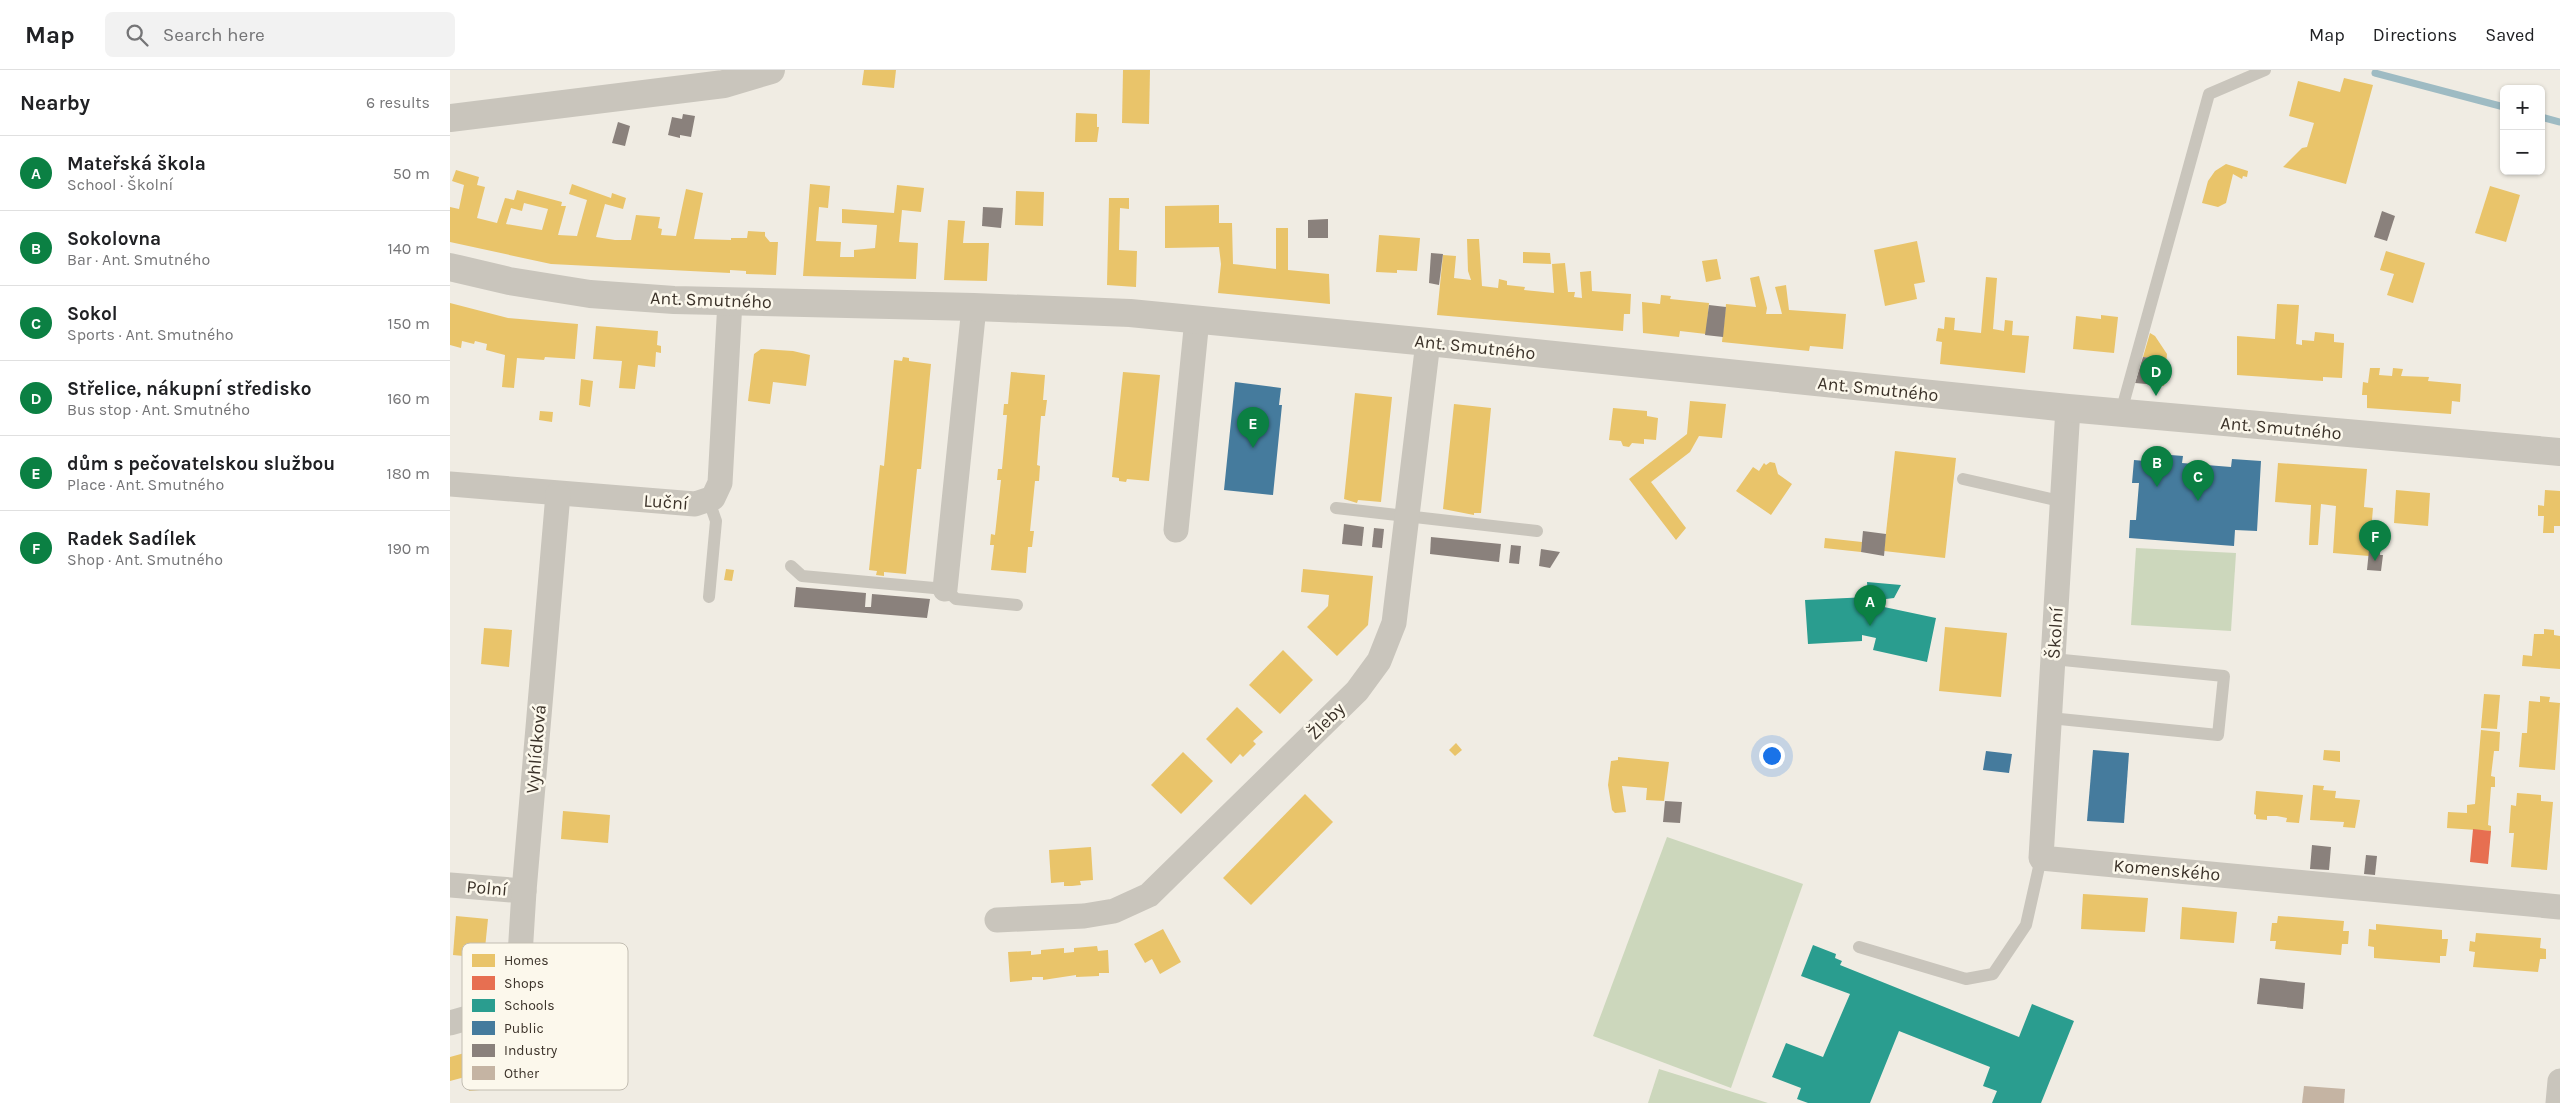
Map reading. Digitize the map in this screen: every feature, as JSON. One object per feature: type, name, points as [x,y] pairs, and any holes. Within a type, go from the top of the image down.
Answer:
[{"type":"street","points":[[450,118],[724,84],[771,70]]},
{"type":"street","name":"Ant. Smutného","points":[[450,268],[509,281],[590,294],[674,300],[974,307],[1130,313],[2068,408],[2560,452]]},
{"type":"street","name":"Luční","points":[[450,484],[695,504],[709,501],[716,495],[720,483],[730,302]]},
{"type":"street","points":[[946,589],[974,307]]},
{"type":"street","points":[[1176,530],[1197,319]]},
{"type":"street","name":"Žleby","points":[[997,920],[1084,916],[1107,912],[1149,896],[1357,691],[1379,661],[1394,623],[1428,342]]},
{"type":"street","name":"Školní","points":[[2041,858],[2064,502],[2068,408]]},
{"type":"street","name":"Vyhlídková","points":[[521,943],[558,494]]},
{"type":"street","name":"Komenského","points":[[2041,858],[2560,907]]},
{"type":"street","name":"Polní","points":[[450,885],[524,891]]},
{"type":"street","points":[[2558,1103],[2560,1081]]},
{"type":"lane","points":[[2121,412],[2209,94],[2265,70]]},
{"type":"lane","points":[[1963,479],[2064,502]]},
{"type":"lane","points":[[709,501],[716,521],[709,597]]},
{"type":"lane","points":[[1336,508],[1537,531]]},
{"type":"lane","points":[[791,566],[802,576],[946,589],[956,599],[1017,604]]},
{"type":"lane","points":[[2050,718],[2218,735],[2224,676],[2053,659]]},
{"type":"lane","points":[[1859,947],[1966,979],[1993,974],[2026,925],[2041,858]]},
{"type":"green space","points":[[2136,548],[2236,553],[2231,631],[2131,625]]},
{"type":"green space","points":[[1667,837],[1803,884],[1731,1088],[1593,1036]]},
{"type":"green space","points":[[1659,1069],[1768,1103],[1648,1103]]},
{"type":"building: Homes","points":[[864,70],[896,70],[894,88],[862,85]]},
{"type":"building: Homes","points":[[1123,70],[1150,70],[1149,124],[1122,123]]},
{"type":"building: Homes","points":[[2344,78],[2373,85],[2346,184],[2283,167],[2302,148],[2307,147],[2314,123],[2289,116],[2298,81],[2340,92]]},
{"type":"building: Homes","points":[[1076,113],[1097,114],[1097,127],[1099,127],[1097,142],[1075,142]]},
{"type":"building: Homes","points":[[2226,164],[2248,171],[2247,177],[2243,176],[2242,179],[2233,174],[2226,203],[2218,207],[2202,203],[2208,181],[2215,171]]},
{"type":"building: Homes","points":[[456,170],[479,177],[477,185],[485,187],[477,218],[497,223],[505,198],[514,200],[517,190],[562,202],[561,206],[566,206],[558,235],[577,236],[587,200],[569,194],[572,184],[611,198],[612,193],[626,198],[623,209],[605,204],[596,237],[615,240],[631,240],[636,215],[660,217],[658,228],[662,229],[661,235],[676,236],[686,189],[703,193],[694,239],[731,240],[731,238],[747,238],[748,231],[765,232],[765,236],[770,242],[778,242],[776,275],[746,274],[746,271],[730,270],[730,273],[551,264],[450,242],[450,207],[459,209],[464,185],[452,181]],"holes":[[[524,203],[548,209],[542,230],[506,224],[511,208],[522,211]]]},
{"type":"building: Homes","points":[[810,184],[830,186],[828,208],[819,207],[816,241],[841,242],[840,257],[854,257],[854,250],[875,248],[877,225],[842,223],[842,209],[894,213],[897,185],[924,188],[921,212],[902,210],[899,242],[918,243],[916,279],[803,276]]},
{"type":"building: Homes","points":[[2490,186],[2520,195],[2506,242],[2475,233]]},
{"type":"building: Homes","points":[[1016,191],[1044,192],[1043,226],[1015,225]]},
{"type":"building: Homes","points":[[1109,198],[1129,198],[1129,209],[1120,208],[1119,250],[1137,251],[1136,287],[1107,285]]},
{"type":"building: Homes","points":[[1219,205],[1219,223],[1232,223],[1233,264],[1276,269],[1276,228],[1288,228],[1288,270],[1329,274],[1330,304],[1218,293],[1221,264],[1219,247],[1165,248],[1165,206]]},
{"type":"building: Homes","points":[[948,220],[965,221],[963,243],[989,243],[987,281],[944,280]]},
{"type":"building: Homes","points":[[1379,235],[1420,238],[1417,271],[1397,270],[1397,273],[1376,272]]},
{"type":"building: Homes","points":[[1467,239],[1479,239],[1482,286],[1498,288],[1499,279],[1507,281],[1507,285],[1525,287],[1524,290],[1554,293],[1552,264],[1565,263],[1568,292],[1575,292],[1574,297],[1582,298],[1580,272],[1591,271],[1592,291],[1631,294],[1630,314],[1624,314],[1623,331],[1437,315],[1443,255],[1456,256],[1454,278],[1471,280],[1468,271]]},
{"type":"building: Homes","points":[[1917,241],[1925,282],[1914,284],[1917,299],[1885,306],[1874,250]]},
{"type":"building: Homes","points":[[2386,251],[2425,263],[2413,303],[2387,295],[2394,274],[2380,270]]},
{"type":"building: Homes","points":[[1523,252],[1550,253],[1551,264],[1523,263]]},
{"type":"building: Homes","points":[[1717,259],[1721,279],[1706,282],[1702,261]]},
{"type":"building: Homes","points":[[1759,276],[1767,308],[1766,314],[1782,314],[1775,287],[1786,285],[1789,310],[1846,314],[1843,349],[1810,346],[1809,351],[1722,342],[1726,304],[1756,307],[1750,278]]},
{"type":"building: Homes","points":[[1986,277],[1997,278],[1993,329],[2004,331],[2005,320],[2013,321],[2012,335],[2029,336],[2025,373],[1940,364],[1942,342],[1936,341],[1938,328],[1944,329],[1945,317],[1955,318],[1954,330],[1981,333]]},
{"type":"building: Homes","points":[[1661,295],[1671,296],[1670,299],[1709,303],[1706,334],[1680,331],[1679,337],[1643,333],[1642,302],[1660,304]]},
{"type":"building: Homes","points":[[450,303],[508,318],[578,324],[575,359],[545,357],[544,360],[517,358],[514,388],[502,387],[505,355],[486,350],[487,344],[475,341],[474,344],[462,341],[461,348],[450,345]]},
{"type":"building: Homes","points":[[2277,304],[2299,305],[2296,344],[2302,345],[2302,340],[2314,341],[2315,332],[2334,334],[2334,342],[2344,343],[2342,378],[2323,377],[2323,381],[2237,375],[2237,336],[2275,339]]},
{"type":"building: Homes","points":[[2101,315],[2118,317],[2114,353],[2073,349],[2076,316],[2101,319]]},
{"type":"building: Homes","points":[[596,326],[658,331],[657,345],[661,346],[661,353],[656,352],[655,367],[638,365],[635,389],[619,388],[622,361],[593,359]]},
{"type":"building: Homes","points":[[2150,333],[2155,336],[2167,354],[2164,386],[2158,385],[2161,359],[2143,357]]},
{"type":"building: Homes","points":[[761,349],[793,351],[810,355],[806,386],[773,382],[770,404],[748,401],[754,354]]},
{"type":"building: Homes","points":[[903,357],[909,358],[909,361],[931,364],[921,469],[917,469],[906,574],[884,572],[884,576],[876,575],[877,571],[869,570],[880,465],[884,466],[894,360],[902,361]]},
{"type":"building: Homes","points":[[2370,368],[2380,368],[2379,375],[2392,376],[2393,368],[2403,369],[2401,376],[2429,377],[2428,381],[2461,384],[2460,402],[2452,401],[2451,414],[2367,408],[2367,395],[2362,395],[2363,382],[2368,383]]},
{"type":"building: Homes","points":[[1011,372],[1045,375],[1043,400],[1047,400],[1045,416],[1041,416],[1037,465],[1040,466],[1039,481],[1035,481],[1030,531],[1034,531],[1032,547],[1028,547],[1026,573],[991,570],[994,545],[990,545],[991,534],[995,535],[1001,480],[997,480],[998,469],[1002,469],[1007,415],[1003,415],[1004,404],[1008,404]]},
{"type":"building: Homes","points":[[1123,372],[1160,375],[1149,481],[1127,479],[1126,482],[1112,477]]},
{"type":"building: Homes","points":[[581,379],[593,381],[590,407],[579,405]]},
{"type":"building: Homes","points":[[1355,393],[1392,397],[1381,502],[1358,500],[1357,503],[1344,499]]},
{"type":"building: Homes","points":[[1690,401],[1726,404],[1722,438],[1699,436],[1690,452],[1651,482],[1686,528],[1676,540],[1629,479],[1687,434]]},
{"type":"building: Homes","points":[[1454,404],[1491,408],[1481,513],[1474,513],[1474,515],[1443,509]]},
{"type":"building: Homes","points":[[1613,408],[1647,411],[1647,416],[1658,418],[1656,440],[1644,439],[1644,444],[1632,443],[1629,447],[1623,446],[1621,441],[1609,440]]},
{"type":"building: Homes","points":[[540,411],[553,412],[552,422],[539,420]]},
{"type":"building: Homes","points":[[1895,451],[1956,458],[1945,558],[1884,551]]},
{"type":"building: Homes","points":[[1770,462],[1775,463],[1778,474],[1792,484],[1771,515],[1736,491],[1753,467],[1759,471],[1764,463],[1766,465]]},
{"type":"building: Homes","points":[[2278,463],[2367,469],[2364,507],[2373,508],[2369,556],[2333,553],[2336,506],[2321,504],[2318,545],[2309,545],[2311,505],[2275,502]]},
{"type":"building: Homes","points":[[2396,490],[2430,493],[2428,526],[2394,523]]},
{"type":"building: Homes","points":[[2545,490],[2560,491],[2560,526],[2554,526],[2554,533],[2543,533],[2544,516],[2538,516],[2538,505],[2544,506]]},
{"type":"building: Homes","points":[[1825,538],[1862,542],[1861,552],[1824,548]]},
{"type":"building: Homes","points":[[726,569],[734,570],[732,581],[724,580]]},
{"type":"building: Homes","points":[[1303,569],[1373,576],[1368,625],[1337,656],[1307,627],[1328,606],[1329,595],[1301,592]]},
{"type":"building: Homes","points":[[1945,627],[2007,633],[2001,697],[1939,691]]},
{"type":"building: Homes","points":[[484,628],[512,630],[509,667],[481,664]]},
{"type":"building: Homes","points":[[2544,629],[2554,630],[2554,635],[2560,636],[2560,669],[2522,666],[2523,655],[2532,656],[2534,634],[2544,634]]},
{"type":"building: Homes","points":[[1283,650],[1313,680],[1280,714],[1249,685]]},
{"type":"building: Homes","points":[[2484,694],[2500,695],[2497,729],[2481,728]]},
{"type":"building: Homes","points":[[2540,696],[2550,697],[2549,702],[2560,703],[2555,770],[2519,767],[2522,733],[2527,733],[2529,701],[2540,702]]},
{"type":"building: Homes","points":[[1237,707],[1263,732],[1253,741],[1256,744],[1243,757],[1240,754],[1231,764],[1206,739]]},
{"type":"building: Homes","points":[[2481,730],[2500,732],[2499,751],[2494,751],[2491,776],[2495,777],[2495,787],[2491,787],[2488,825],[2491,826],[2491,831],[2447,828],[2448,812],[2467,813],[2467,805],[2475,804]]},
{"type":"building: Homes","points":[[1456,743],[1462,750],[1455,756],[1449,750]]},
{"type":"building: Homes","points":[[2324,750],[2340,751],[2340,762],[2323,760]]},
{"type":"building: Homes","points":[[1183,752],[1213,781],[1181,814],[1151,785]]},
{"type":"building: Homes","points":[[1618,757],[1669,762],[1664,801],[1646,800],[1647,788],[1622,786],[1626,812],[1615,813],[1612,810],[1608,785],[1611,761],[1618,760]]},
{"type":"building: Homes","points":[[2313,785],[2324,786],[2323,790],[2336,791],[2335,798],[2360,800],[2355,828],[2343,827],[2344,822],[2310,820]]},
{"type":"building: Homes","points":[[2256,791],[2303,795],[2299,823],[2286,822],[2287,818],[2277,816],[2267,816],[2267,820],[2256,819],[2254,814]]},
{"type":"building: Homes","points":[[2517,793],[2541,795],[2541,801],[2553,802],[2547,870],[2511,867],[2514,833],[2509,833],[2511,805],[2516,806]]},
{"type":"building: Homes","points":[[1305,794],[1333,822],[1251,905],[1223,878]]},
{"type":"building: Homes","points":[[563,811],[610,815],[608,843],[561,839]]},
{"type":"building: Homes","points":[[1091,847],[1093,880],[1080,881],[1081,885],[1072,886],[1064,886],[1064,882],[1051,883],[1049,850]]},
{"type":"building: Homes","points":[[2083,894],[2148,898],[2145,932],[2081,929]]},
{"type":"building: Homes","points":[[2182,907],[2237,912],[2234,943],[2180,939]]},
{"type":"building: Homes","points":[[456,916],[488,919],[486,943],[462,943],[462,956],[453,955]]},
{"type":"building: Homes","points":[[2278,916],[2344,921],[2343,931],[2349,931],[2348,944],[2342,944],[2341,955],[2275,949],[2276,941],[2270,941],[2272,923],[2277,923]]},
{"type":"building: Homes","points":[[2376,924],[2442,930],[2442,939],[2448,939],[2446,956],[2440,956],[2440,963],[2374,958],[2374,947],[2368,946],[2369,929],[2376,930]]},
{"type":"building: Homes","points":[[1163,929],[1181,962],[1160,974],[1152,959],[1145,963],[1134,944]]},
{"type":"building: Homes","points":[[2476,933],[2541,938],[2540,948],[2546,949],[2546,959],[2540,959],[2538,972],[2473,967],[2475,952],[2469,951],[2470,941],[2475,942]]},
{"type":"building: Homes","points":[[1097,946],[1098,951],[1108,950],[1109,973],[1099,973],[1099,976],[1076,977],[1076,975],[1043,980],[1043,977],[1032,977],[1032,980],[1010,982],[1008,952],[1031,951],[1031,955],[1041,954],[1041,950],[1064,948],[1064,953],[1074,952],[1074,948]]},
{"type":"building: Homes","points":[[462,1054],[462,1078],[450,1081],[450,1057]]},
{"type":"building: Shops","points":[[2473,829],[2491,831],[2488,864],[2470,862]]},
{"type":"building: Schools","points":[[1867,582],[1901,585],[1894,598],[1886,599],[1884,607],[1936,618],[1927,662],[1873,650],[1876,638],[1862,635],[1862,641],[1808,644],[1805,600],[1868,597]]},
{"type":"building: Schools","points":[[1813,945],[1836,954],[1835,958],[1842,961],[1840,965],[2019,1037],[2032,1004],[2074,1021],[2041,1103],[1992,1103],[1997,1091],[1983,1086],[1990,1067],[1899,1031],[1870,1103],[1808,1103],[1797,1099],[1801,1088],[1772,1077],[1786,1043],[1823,1057],[1850,994],[1801,976]]},
{"type":"building: Public","points":[[1235,382],[1281,388],[1279,405],[1282,405],[1273,495],[1224,490]]},
{"type":"building: Public","points":[[2146,453],[2183,456],[2182,463],[2231,467],[2232,459],[2261,461],[2257,531],[2235,530],[2234,546],[2129,538],[2130,520],[2136,520],[2139,483],[2132,483],[2134,460],[2145,461]]},
{"type":"building: Public","points":[[2093,750],[2129,753],[2124,823],[2087,821]]},
{"type":"building: Public","points":[[1986,751],[2012,754],[2009,773],[1983,770]]},
{"type":"building: Industry","points":[[683,114],[695,116],[691,137],[680,135],[680,138],[668,135],[672,117],[682,119]]},
{"type":"building: Industry","points":[[618,122],[630,126],[625,146],[612,143]]},
{"type":"building: Industry","points":[[983,207],[1003,208],[1001,228],[982,226]]},
{"type":"building: Industry","points":[[2382,211],[2395,216],[2387,241],[2374,237]]},
{"type":"building: Industry","points":[[1328,219],[1328,238],[1308,238],[1308,220]]},
{"type":"building: Industry","points":[[1431,253],[1443,254],[1439,285],[1429,283]]},
{"type":"building: Industry","points":[[1709,305],[1726,307],[1723,337],[1705,335]]},
{"type":"building: Industry","points":[[2143,357],[2161,359],[2158,385],[2135,383]]},
{"type":"building: Industry","points":[[1344,524],[1364,527],[1362,546],[1342,544]]},
{"type":"building: Industry","points":[[1374,528],[1384,529],[1382,548],[1372,547]]},
{"type":"building: Industry","points":[[1863,531],[1886,534],[1884,556],[1861,552]]},
{"type":"building: Industry","points":[[1431,537],[1501,544],[1499,562],[1430,554]]},
{"type":"building: Industry","points":[[1511,545],[1521,546],[1519,564],[1509,563]]},
{"type":"building: Industry","points":[[1541,549],[1560,552],[1550,568],[1539,566]]},
{"type":"building: Industry","points":[[2369,550],[2380,551],[2380,555],[2383,555],[2381,571],[2367,570]]},
{"type":"building: Industry","points":[[796,587],[866,593],[865,607],[871,607],[872,594],[930,599],[927,618],[794,607]]},
{"type":"building: Industry","points":[[1665,801],[1682,802],[1680,823],[1663,822]]},
{"type":"building: Industry","points":[[2312,845],[2331,847],[2329,870],[2310,869]]},
{"type":"building: Industry","points":[[2366,855],[2377,856],[2375,875],[2364,874]]},
{"type":"building: Industry","points":[[2260,978],[2305,983],[2303,1009],[2257,1004]]},
{"type":"building: Other","points":[[2304,1086],[2345,1089],[2344,1103],[2302,1103]]},
{"type":"waterway","points":[[2375,73],[2500,106]]},
{"type":"waterway","points":[[2545,118],[2560,122]]},
{"type":"place","name":"Střelice, nákupní středisko","points":[[2156,396]]},
{"type":"place","name":"dům s pečovatelskou službou","points":[[1253,448]]},
{"type":"place","name":"Sokolovna","points":[[2157,487]]},
{"type":"place","name":"Sokol","points":[[2198,501]]},
{"type":"place","name":"Radek Sadílek","points":[[2375,561]]},
{"type":"place","name":"Mateřská škola","points":[[1870,626]]}]
